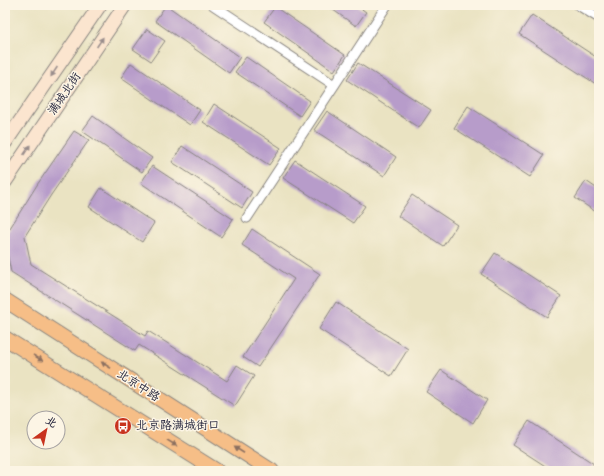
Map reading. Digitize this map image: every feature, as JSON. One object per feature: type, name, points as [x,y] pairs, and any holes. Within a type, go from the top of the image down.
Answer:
[{"type":"main road","name":"满城北街","points":[[5,143],[100,5]]},
{"type":"main road","name":"满城北街","points":[[5,182],[125,5]]},
{"type":"main road","name":"北京中路","points":[[5,300],[272,471]]},
{"type":"main road","points":[[5,338],[217,471]]},
{"type":"street","points":[[213,5],[334,85]]},
{"type":"street","points":[[247,218],[386,5]]},
{"type":"street","points":[[578,5],[599,18]]},
{"type":"building","points":[[166,5],[240,57],[229,73],[155,21]]},
{"type":"building","points":[[326,5],[356,5],[366,12],[356,26]]},
{"type":"building","points":[[275,7],[345,55],[334,71],[264,22]]},
{"type":"building","points":[[532,15],[599,59],[599,86],[519,34]]},
{"type":"building","points":[[147,29],[165,41],[151,61],[133,49]]},
{"type":"building","points":[[246,57],[310,101],[300,116],[235,72]]},
{"type":"building","points":[[131,63],[200,110],[190,125],[121,78]]},
{"type":"building","points":[[358,63],[431,110],[419,128],[347,80]]},
{"type":"building","points":[[214,104],[281,148],[269,165],[203,122]]},
{"type":"building","points":[[468,106],[544,155],[530,177],[454,128]]},
{"type":"building","points":[[327,111],[396,157],[384,176],[314,130]]},
{"type":"building","points":[[93,116],[152,158],[142,172],[82,131]]},
{"type":"building","points":[[74,131],[89,140],[25,236],[31,264],[145,336],[148,331],[227,381],[237,365],[254,376],[235,406],[139,345],[135,351],[11,272],[5,236],[37,185]]},
{"type":"building","points":[[182,146],[252,192],[242,208],[172,162]]},
{"type":"building","points":[[295,160],[365,206],[353,223],[283,178]]},
{"type":"building","points":[[152,166],[233,219],[221,237],[141,183]]},
{"type":"building","points":[[586,181],[599,190],[599,214],[575,198]]},
{"type":"building","points":[[101,188],[154,223],[142,242],[89,207]]},
{"type":"building","points":[[412,195],[457,225],[443,246],[398,216]]},
{"type":"building","points":[[252,229],[320,274],[258,367],[243,357],[294,279],[242,245]]},
{"type":"building","points":[[495,253],[561,296],[547,317],[481,274]]},
{"type":"building","points":[[336,302],[408,349],[391,376],[319,329]]},
{"type":"building","points":[[441,370],[487,400],[473,423],[426,392]]},
{"type":"building","points":[[529,421],[594,464],[590,471],[553,471],[513,445]]},
{"type":"place","name":"北京路满城街口","points":[[123,426]]}]
